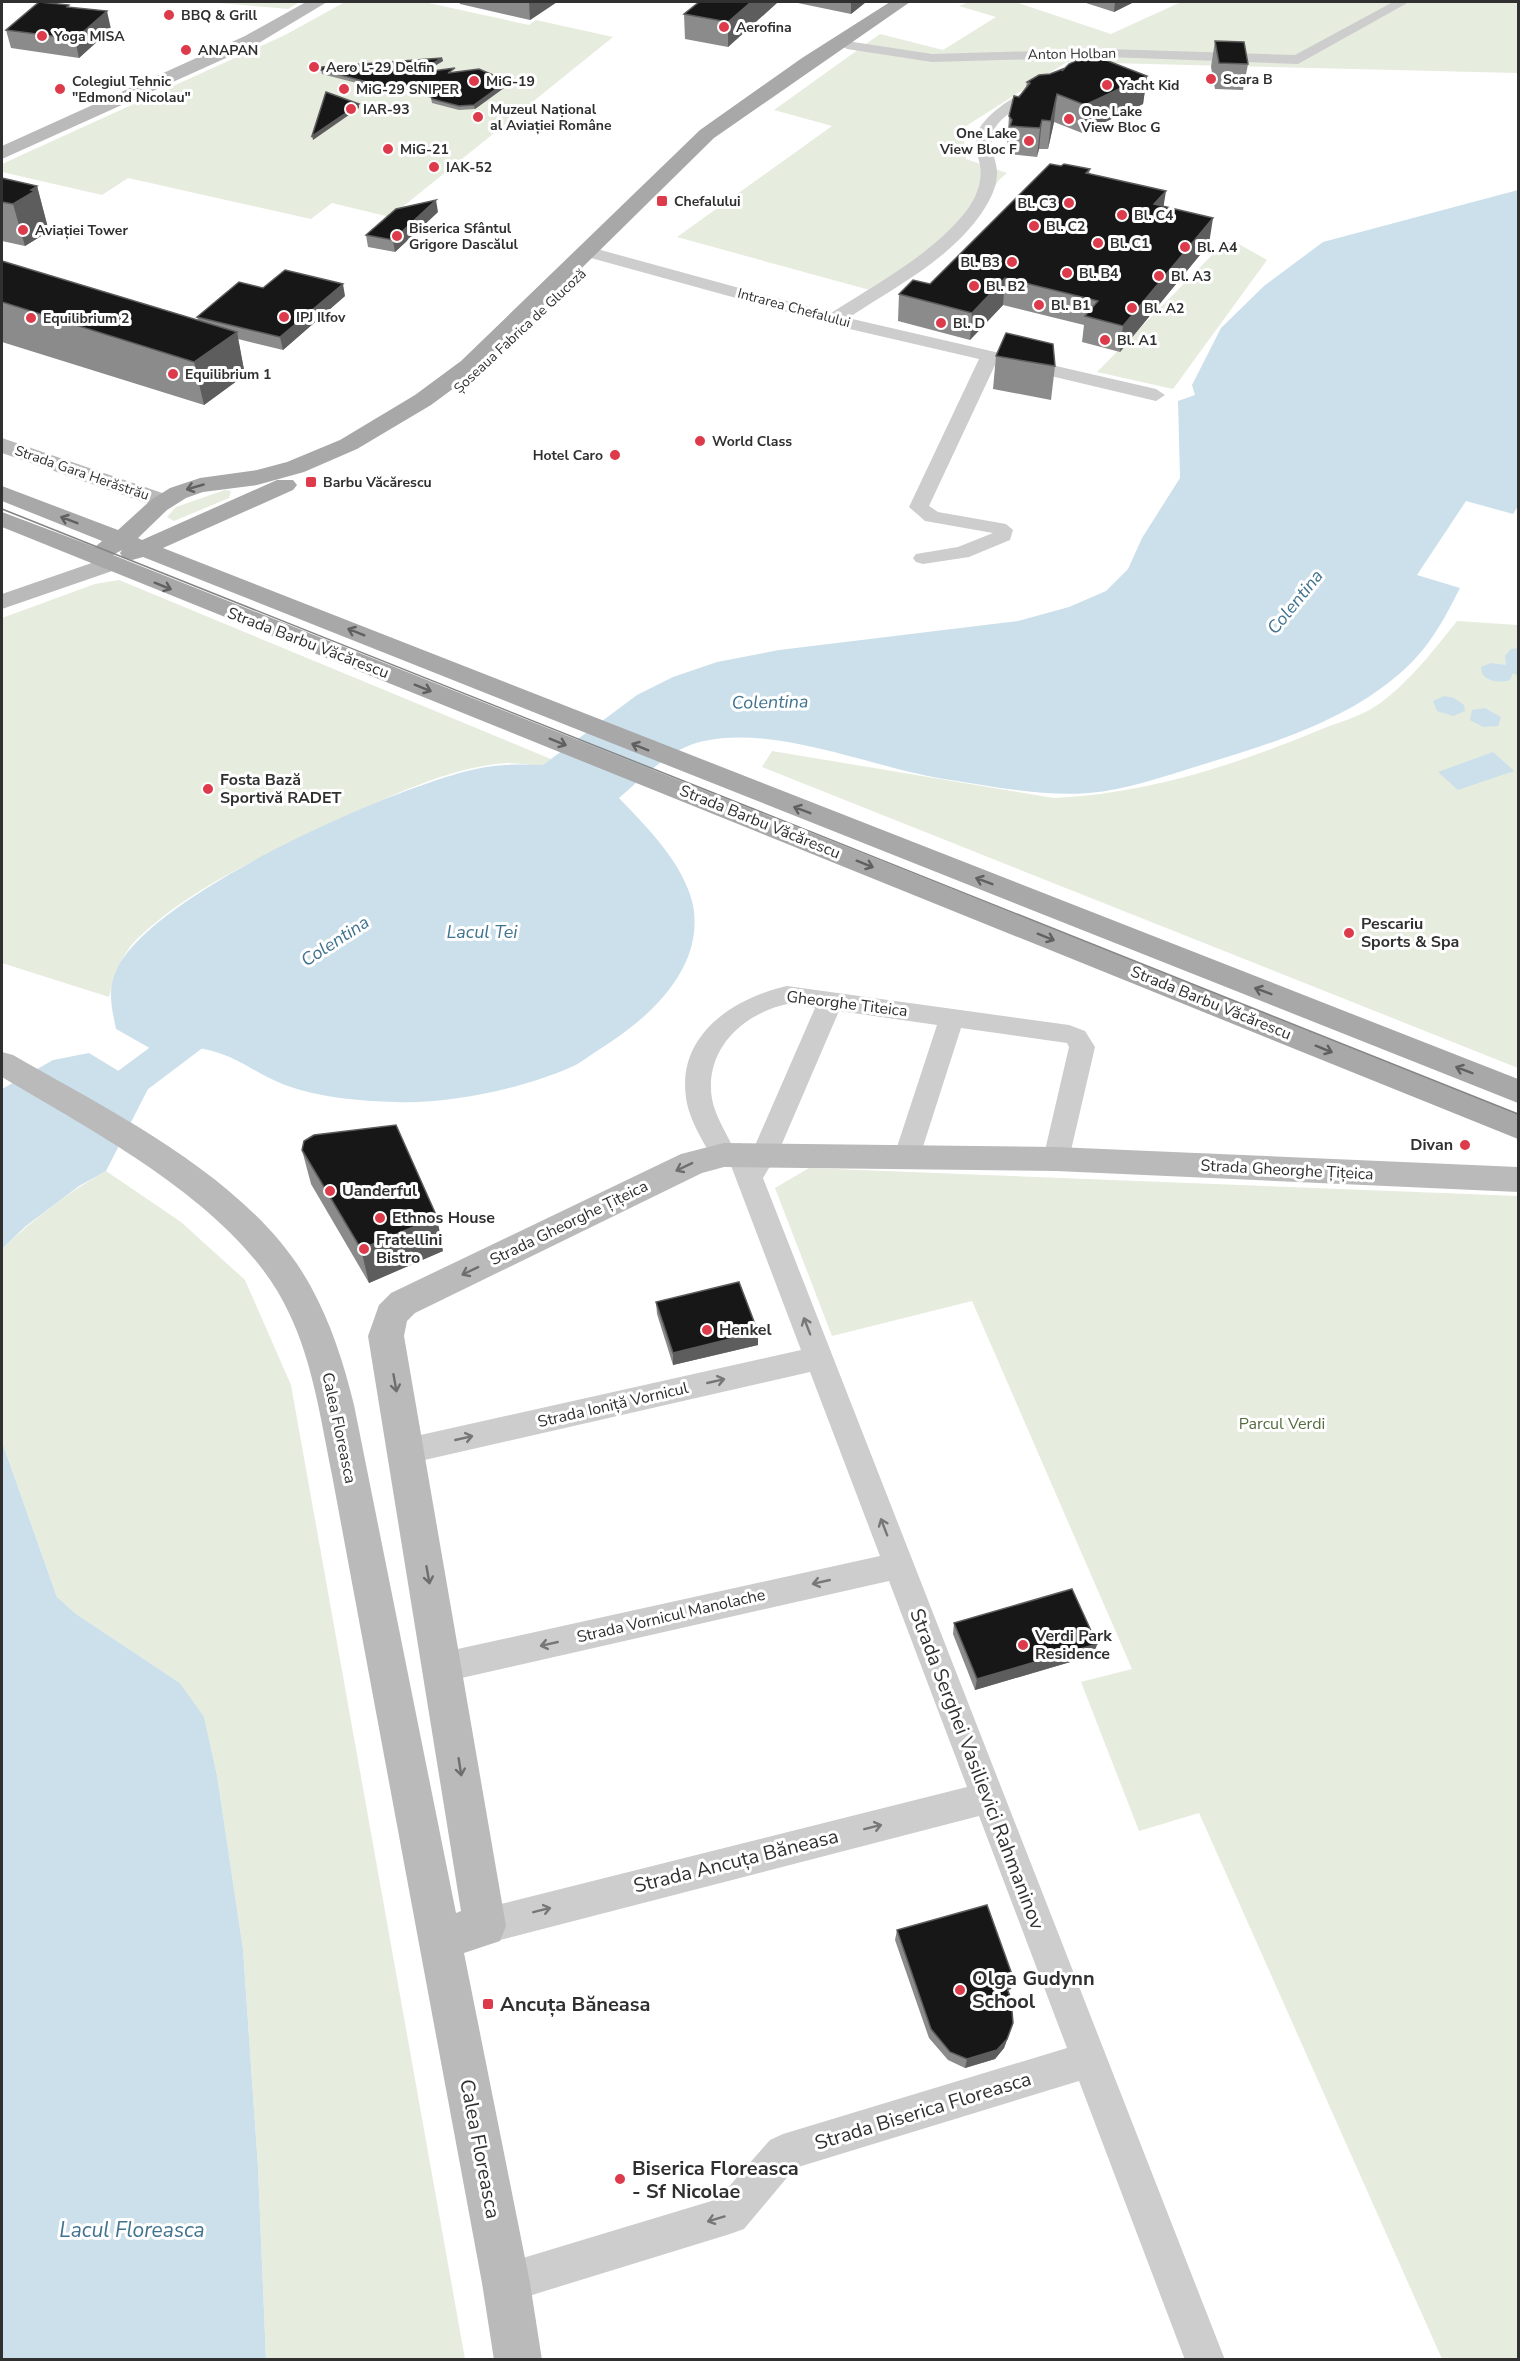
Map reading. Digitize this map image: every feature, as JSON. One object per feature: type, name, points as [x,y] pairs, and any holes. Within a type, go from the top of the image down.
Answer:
[{"type":"main road","name":"Șoseaua Fabrica de Glucoză","points":[[100,560],[133,544],[209,517],[342,460],[433,409],[482,371],[682,156],[722,122],[851,32],[901,2]]},
{"type":"main road","name":"Șoseaua Fabrica de Glucoză","points":[[133,544],[163,501],[186,489],[230,480],[266,476],[300,464],[358,438],[425,400],[469,366],[728,130],[847,45],[919,2]]},
{"type":"main road","points":[[209,517],[237,501],[244,493],[240,486],[230,480]]},
{"type":"main road","name":"Strada Barbu Văcărescu","points":[[2,493],[527,702],[684,778],[1517,1128]]},
{"type":"main road","name":"Strada Barbu Văcărescu","points":[[2,519],[504,720],[684,778],[1518,1091]]},
{"type":"street","points":[[2,153],[251,40],[318,2]]},
{"type":"street","name":"Anton Holban","points":[[847,45],[932,58],[1108,52],[1298,60],[1402,2]]},
{"type":"street","points":[[1078,70],[1108,52]]},
{"type":"street","points":[[834,319],[938,249],[969,219],[986,191],[989,172],[984,140],[987,126],[1006,111],[1058,82]]},
{"type":"street","name":"Intrarea Chefalului","points":[[593,253],[834,319],[1156,395]]},
{"type":"street","points":[[923,558],[962,553],[986,545],[1003,536],[1003,530],[999,528],[932,517],[919,507],[990,356]]},
{"type":"street","name":"Strada Gara Herăstrău","points":[[2,445],[163,501]]},
{"type":"street","name":"Șoseaua Fabrica de Glucoză","points":[[2,588],[100,560]]},
{"type":"street","name":"Șoseaua Fabrica de Glucoză","points":[[2,602],[100,560]]},
{"type":"street","name":"Gheorghe Titeica","points":[[745,1160],[700,1102],[698,1092],[700,1062],[711,1041],[735,1015],[759,1001],[787,995],[1069,1034],[1081,1042],[1056,1159]]},
{"type":"street","points":[[745,1160],[831,1001]]},
{"type":"street","points":[[907,1156],[952,1018]]},
{"type":"street","name":"Calea Floreasca","points":[[2,1064],[121,1136],[213,1199],[271,1256],[297,1292],[320,1347],[350,1475],[506,2283],[518,2360]]},
{"type":"street","name":"Strada Gheorghe Țițeica","points":[[407,1451],[386,1336],[391,1314],[403,1303],[693,1163],[907,1156],[1056,1159],[1282,1171],[1515,1176]]},
{"type":"street","name":"Strada Serghei Vasilievici Rahmaninov","points":[[745,1160],[987,1798],[1205,2360]]},
{"type":"street","name":"Strada Ioniță Vornicul","points":[[407,1451],[819,1358]]},
{"type":"street","points":[[407,1451],[482,1906],[437,1929]]},
{"type":"street","name":"Strada Vornicul Manolache","points":[[444,1667],[899,1565]]},
{"type":"street","name":"Strada Ancuța Băneasa","points":[[482,1906],[987,1798]]},
{"type":"street","name":"Strada Biserica Floreasca","points":[[506,2283],[730,2215],[783,2153],[1089,2060]]},
{"type":"green space","points":[[208,2],[299,2],[288,9]]},
{"type":"green space","points":[[345,2],[424,2],[529,25],[536,20],[613,37],[390,217],[332,203],[311,219],[128,178],[102,195],[2,172],[2,164],[285,35]]},
{"type":"green space","points":[[969,2],[1015,2],[1111,34],[1181,2],[1518,2],[1518,73],[1067,62],[963,128],[966,159],[1007,173],[999,180],[977,215],[877,292],[677,237],[832,126],[774,110],[880,34],[943,50],[996,17],[959,6]]},
{"type":"green space","points":[[1225,242],[1235,242],[1267,260],[1173,389],[1097,372]]},
{"type":"green space","points":[[225,490],[231,491],[229,498],[174,521],[167,517],[176,507]]},
{"type":"green space","name":"Fosta Bază Sportivă RADET","points":[[119,580],[551,759],[543,766],[507,763],[439,777],[373,804],[229,874],[180,904],[136,940],[122,959],[109,997],[2,963],[2,618],[95,584]]},
{"type":"green space","name":"Pescariu Sports & Spa","points":[[1457,621],[1518,625],[1518,1068],[762,767],[772,751],[1054,798],[1122,791],[1221,767],[1369,710],[1388,697],[1409,677]]},
{"type":"green space","name":"Parcul Verdi","points":[[809,1168],[1518,1196],[1518,2359],[1442,2359],[1199,1813],[1139,1831],[1081,1682],[1132,1669],[972,1301],[832,1336],[775,1188]]},
{"type":"green space","points":[[106,1171],[181,1222],[245,1280],[291,1385],[465,2359],[266,2359],[258,2167],[243,1949],[217,1775],[204,1718],[180,1683],[76,1614],[57,1597],[2,1442],[2,1249],[52,1207]]},
{"type":"water","name":"Lacul Tei","points":[[1518,190],[1518,506],[1513,514],[1466,501],[1417,575],[1460,588],[1447,613],[1426,646],[1408,666],[1353,707],[1303,731],[1250,750],[1144,782],[1089,793],[1035,792],[944,779],[792,743],[761,738],[704,741],[680,750],[658,764],[619,798],[663,847],[682,875],[688,890],[693,905],[694,928],[690,950],[682,971],[654,1007],[618,1037],[581,1062],[550,1076],[507,1089],[461,1098],[417,1102],[382,1102],[340,1098],[285,1085],[223,1054],[198,1048],[178,1064],[116,1029],[111,1000],[113,978],[137,941],[174,910],[222,879],[277,848],[335,821],[390,797],[439,779],[476,769],[509,765],[543,765],[637,695],[673,677],[717,662],[779,650],[1018,621],[1069,607],[1106,591],[1128,569],[1142,538],[1180,478],[1178,401],[1195,395],[1192,385],[1221,328],[1264,286],[1323,242]]},
{"type":"water","points":[[1518,648],[1518,676],[1513,673],[1510,680],[1499,682],[1488,679],[1482,674],[1481,667],[1491,663],[1506,665],[1505,656],[1511,649]]},
{"type":"water","points":[[1444,696],[1454,698],[1464,705],[1465,711],[1453,716],[1437,711],[1433,701]]},
{"type":"water","points":[[1485,708],[1501,717],[1498,726],[1483,727],[1470,720],[1472,710]]},
{"type":"water","points":[[1493,752],[1514,771],[1458,790],[1438,772]]},
{"type":"water","points":[[89,1053],[148,1089],[106,1171],[79,1186],[26,1226],[2,1249],[2,1089],[53,1060]]},
{"type":"water","name":"Lacul Floreasca","points":[[2,1442],[57,1597],[76,1614],[180,1683],[204,1717],[217,1775],[243,1949],[258,2167],[266,2359],[2,2359]]},
{"type":"building","points":[[39,2],[107,11],[75,39],[6,30]]},
{"type":"building","points":[[699,2],[751,2],[728,22],[684,14]]},
{"type":"building","points":[[1215,41],[1244,42],[1248,64],[1219,63]]},
{"type":"building","points":[[1090,54],[1147,76],[1085,105],[1057,94],[1051,121],[1042,120],[1040,128],[1010,126],[1012,120],[1009,116],[1014,96],[1019,97],[1030,83],[1027,82],[1039,75],[1063,69],[1062,71],[1069,64]]},
{"type":"building","points":[[442,58],[417,73],[455,68],[448,73],[479,69],[507,81],[474,105],[459,106],[432,99],[431,94],[398,84],[390,88],[321,70],[322,67]]},
{"type":"building","points":[[326,92],[359,104],[312,136]]},
{"type":"building","points":[[1050,164],[1090,169],[1086,173],[1166,191],[1154,204],[1213,218],[1123,326],[1085,316],[1098,301],[1005,278],[972,313],[899,294],[913,280],[930,284]]},
{"type":"building","points":[[2,178],[37,186],[31,190],[35,191],[13,204],[2,202]]},
{"type":"building","points":[[436,200],[393,240],[366,235],[396,209]]},
{"type":"building","points":[[2,261],[237,332],[194,362],[2,302]]},
{"type":"building","points":[[285,270],[343,284],[280,337],[197,317],[239,282],[263,288]]},
{"type":"building","points":[[1006,333],[1053,344],[1055,366],[996,356]]},
{"type":"building","name":"Ethnos House","points":[[396,1125],[437,1217],[361,1249],[302,1150],[304,1141],[314,1135]]},
{"type":"building","name":"Henkel","points":[[739,1282],[758,1332],[673,1353],[656,1302]]},
{"type":"building","name":"Verdi Park Residence","points":[[1072,1589],[1097,1644],[977,1679],[954,1623]]},
{"type":"building","name":"Olga Gudynn School","points":[[987,1905],[1014,1980],[1005,1983],[1011,1999],[1013,2023],[1007,2039],[997,2050],[967,2059],[950,2052],[931,2029],[897,1930]]},
{"type":"waterway","name":"Colentina","points":[[2,1178],[208,1024]]},
{"type":"tram line","points":[[2,509],[1518,1114]]},
{"type":"place","name":"BBQ & Grill","points":[[169,15]]},
{"type":"place","name":"Aerofina","points":[[724,27]]},
{"type":"place","name":"Yoga MISA","points":[[42,36]]},
{"type":"place","name":"ANAPAN","points":[[186,50]]},
{"type":"place","name":"Aero L-29 Delfin","points":[[314,67]]},
{"type":"place","name":"Scara B","points":[[1211,79]]},
{"type":"place","name":"MiG-19","points":[[474,81]]},
{"type":"place","name":"Yacht Kid","points":[[1107,85]]},
{"type":"place","name":"Colegiul Tehnic \"Edmond Nicolau\"","points":[[60,89]]},
{"type":"place","name":"MiG-29 SNIPER","points":[[344,89]]},
{"type":"place","name":"IAR-93","points":[[351,109]]},
{"type":"place","name":"Muzeul Național al Aviației Române","points":[[478,117]]},
{"type":"place","name":"One Lake View Bloc G","points":[[1069,119]]},
{"type":"place","name":"One Lake View Bloc F","points":[[1029,141]]},
{"type":"place","name":"MiG-21","points":[[388,149]]},
{"type":"place","name":"IAK-52","points":[[434,167]]},
{"type":"place","name":"Chefalului","points":[[662,201]]},
{"type":"place","name":"Bl. C3","points":[[1069,203]]},
{"type":"place","name":"Bl. C4","points":[[1122,215]]},
{"type":"place","name":"Bl. C2","points":[[1034,226]]},
{"type":"place","name":"Aviației Tower","points":[[23,230]]},
{"type":"place","name":"Biserica Sfântul Grigore Dascălul","points":[[397,236]]},
{"type":"place","name":"Bl. C1","points":[[1098,243]]},
{"type":"place","name":"Bl. A4","points":[[1185,247]]},
{"type":"place","name":"Bl. B3","points":[[1012,262]]},
{"type":"place","name":"Bl. B4","points":[[1067,273]]},
{"type":"place","name":"Bl. A3","points":[[1159,276]]},
{"type":"place","name":"Bl. B2","points":[[974,286]]},
{"type":"place","name":"Bl. B1","points":[[1039,305]]},
{"type":"place","name":"Bl. A2","points":[[1132,308]]},
{"type":"place","name":"IPJ Ilfov","points":[[284,317]]},
{"type":"place","name":"Equilibrium 2","points":[[31,318]]},
{"type":"place","name":"Bl. D","points":[[941,323]]},
{"type":"place","name":"Bl. A1","points":[[1105,340]]},
{"type":"place","name":"Equilibrium 1","points":[[173,374]]},
{"type":"place","name":"World Class","points":[[700,441]]},
{"type":"place","name":"Hotel Caro","points":[[615,455]]},
{"type":"place","name":"Barbu Văcărescu","points":[[311,482]]},
{"type":"place","name":"Fosta Bază Sportivă RADET","points":[[208,789]]},
{"type":"place","name":"Pescariu Sports & Spa","points":[[1349,933]]},
{"type":"place","name":"Divan","points":[[1465,1145]]},
{"type":"place","name":"Uanderful","points":[[330,1191]]},
{"type":"place","name":"Ethnos House","points":[[380,1218]]},
{"type":"place","name":"Fratellini Bistro","points":[[364,1249]]},
{"type":"place","name":"Henkel","points":[[707,1330]]},
{"type":"place","name":"Verdi Park Residence","points":[[1023,1645]]},
{"type":"place","name":"Olga Gudynn School","points":[[960,1990]]},
{"type":"place","name":"Ancuța Băneasa","points":[[488,2004]]},
{"type":"place","name":"Biserica Floreasca - Sf Nicolae","points":[[620,2179]]}]
